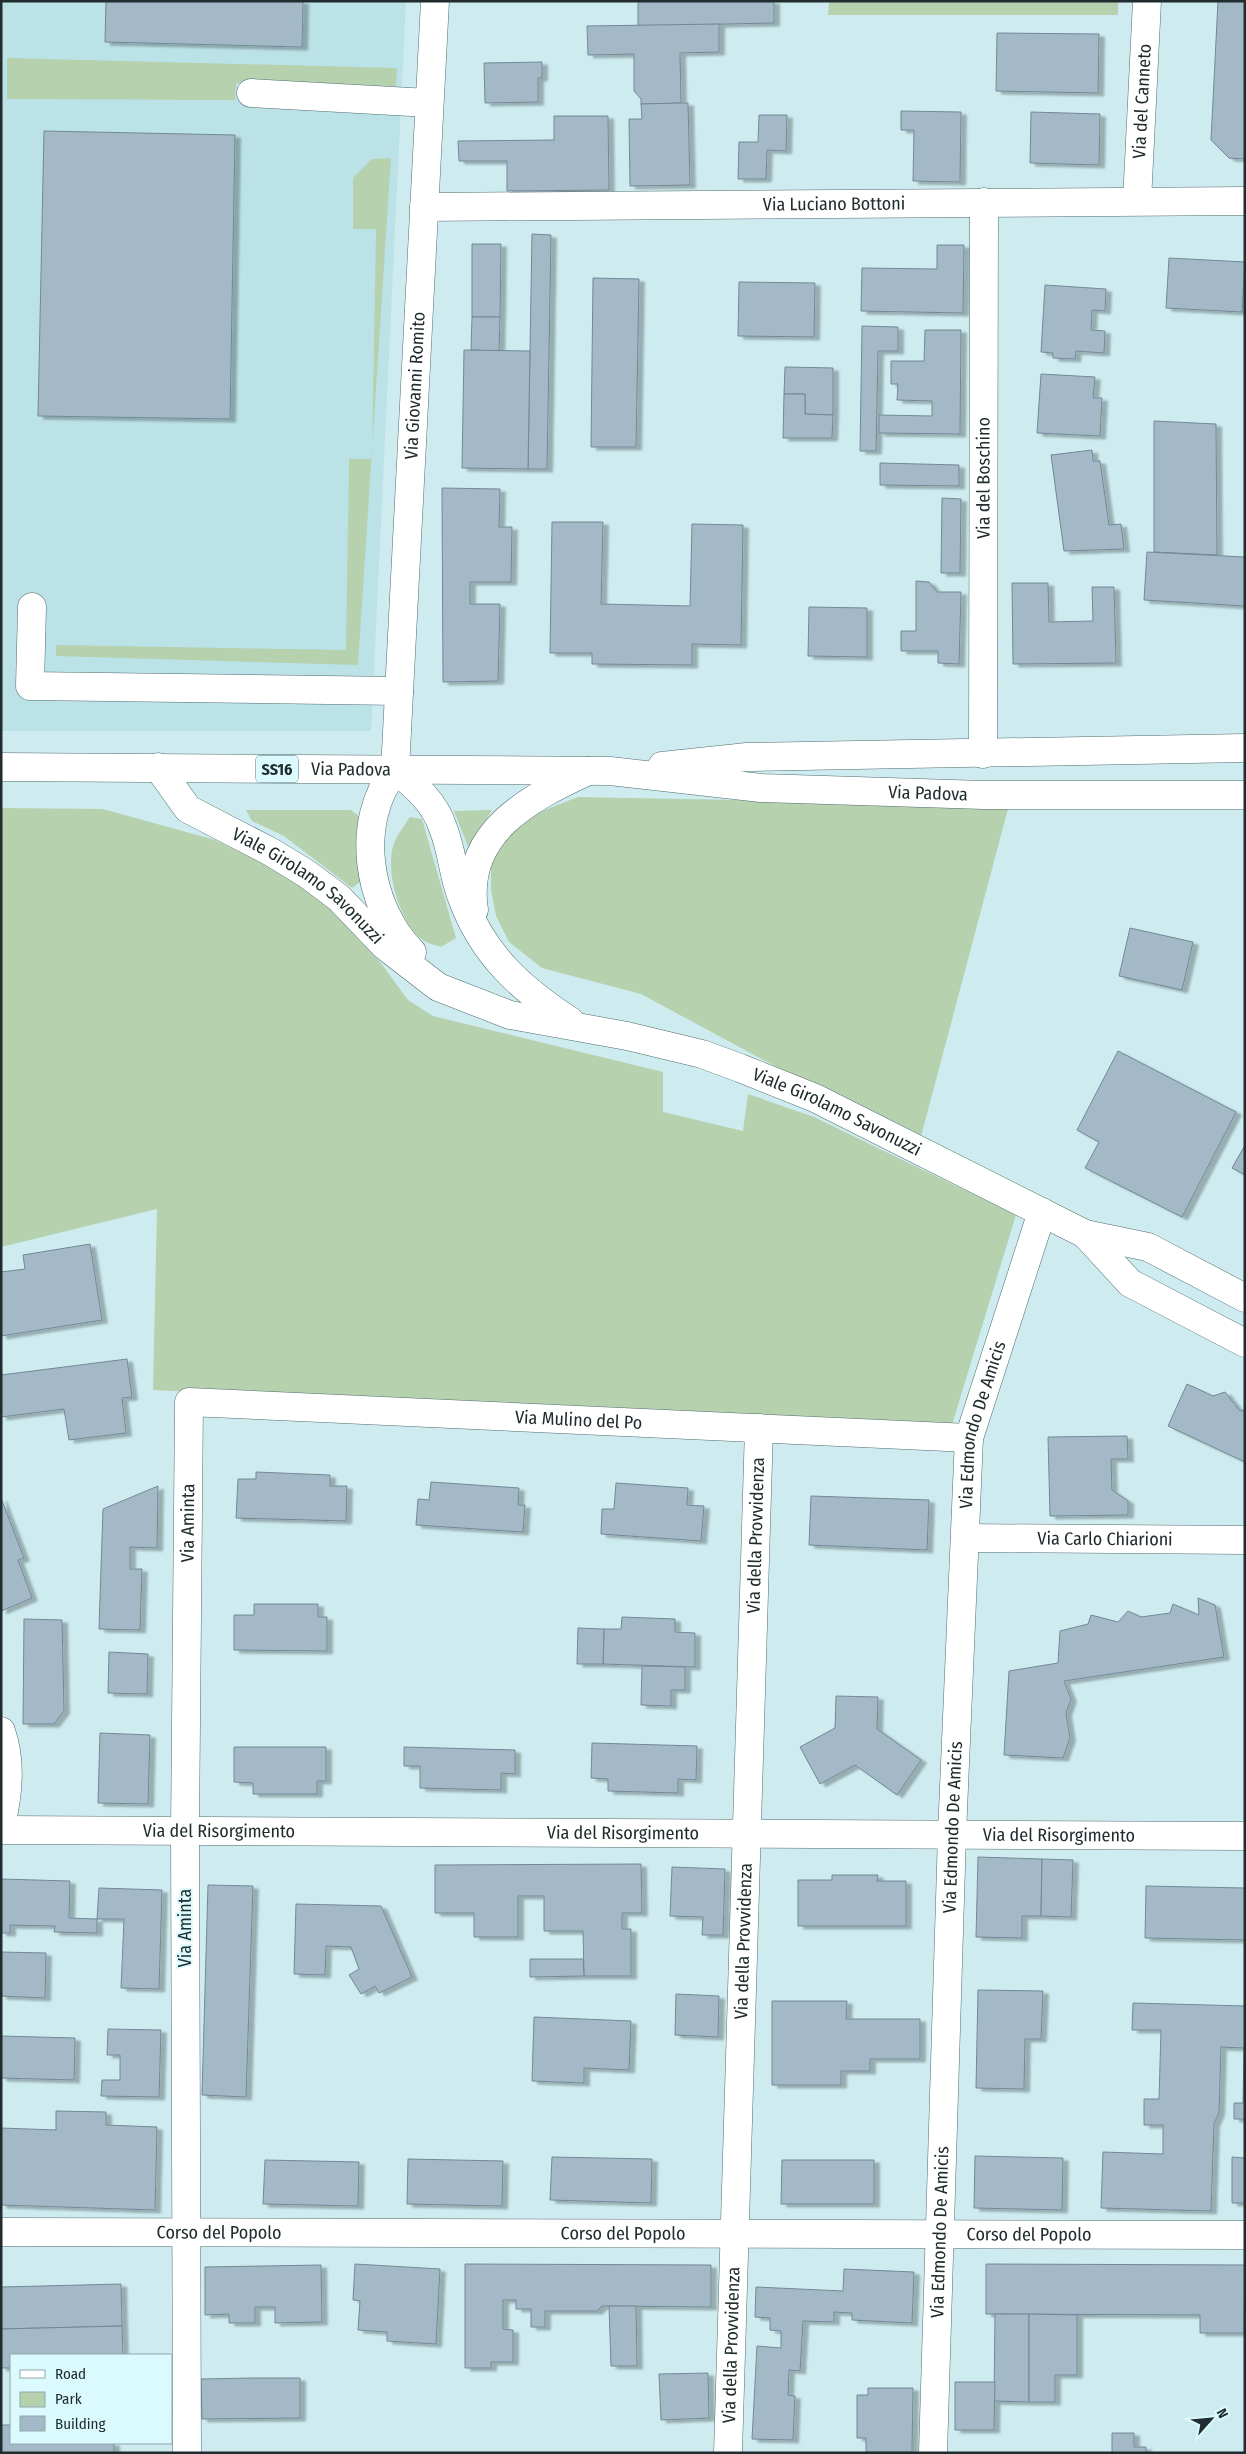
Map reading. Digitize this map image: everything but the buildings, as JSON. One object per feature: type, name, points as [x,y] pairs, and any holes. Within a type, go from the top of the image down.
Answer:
[{"type":"street","name":"Via Giovanni Romito","points":[[395,770],[434,1]]},
{"type":"street","name":"Via del Canneto","points":[[1137,201],[1147,1]]},
{"type":"street","points":[[251,93],[429,103]]},
{"type":"street","name":"Via Luciano Bottoni","points":[[424,207],[1245,201]]},
{"type":"street","name":"Via del Boschino","points":[[984,202],[984,795]]},
{"type":"street","points":[[32,607],[30,686],[399,691]]},
{"type":"street","name":"Via Padova","points":[[599,771],[746,757],[1245,748]]},
{"type":"street","name":"Via Padova","points":[[1,767],[599,771],[761,788],[984,795],[1245,795]]},
{"type":"street","name":"Viale Girolamo Savonuzzi","points":[[158,767],[188,809],[271,852],[307,874],[340,898],[385,946],[407,965],[438,987],[466,996],[510,1015],[577,1026],[684,1050],[740,1068],[814,1098],[1085,1234],[1148,1247],[1245,1298]]},
{"type":"street","name":"Viale Girolamo Savonuzzi","points":[[466,996],[447,983],[402,942],[386,918],[379,901],[371,851],[373,821],[383,786],[395,770],[422,792],[434,809],[443,827],[462,898],[486,945],[516,982],[540,1002],[577,1026]]},
{"type":"street","name":"Viale Girolamo Savonuzzi","points":[[476,928],[472,900],[476,861],[496,830],[511,815],[547,789],[599,771]]},
{"type":"street","name":"Via Edmondo De Amicis","points":[[933,2453],[952,1834],[969,1438],[1042,1212]]},
{"type":"street","name":"Viale Girolamo Savonuzzi","points":[[1085,1234],[1130,1283],[1245,1344]]},
{"type":"street","name":"Via Mulino del Po","points":[[190,1402],[969,1438]]},
{"type":"street","name":"Via Aminta","points":[[187,2453],[185,2232],[186,1830],[190,1402]]},
{"type":"street","name":"Via della Provvidenza","points":[[728,2453],[759,1428]]},
{"type":"street","name":"Via Carlo Chiarioni","points":[[965,1538],[1245,1540]]},
{"type":"street","points":[[1,1731],[8,1765],[8,1793],[1,1828]]},
{"type":"street","name":"Via del Risorgimento","points":[[1,1828],[1245,1836]]},
{"type":"street","name":"Corso del Popolo","points":[[1,2232],[1245,2235]]},
{"type":"shaded area","points":[[1,1],[406,1],[371,731],[1,731]]},
{"type":"green space","points":[[829,1],[1118,1],[1118,15],[828,15]]},
{"type":"green space","points":[[7,58],[397,68],[396,86],[236,83],[235,100],[7,99]]},
{"type":"green space","points":[[391,158],[372,447],[376,229],[353,229],[353,178],[372,159]]},
{"type":"green space","points":[[349,459],[371,459],[358,665],[56,656],[56,645],[346,650]]},
{"type":"green space","points":[[578,797],[1009,805],[919,1144],[641,994],[542,968],[509,942],[496,916],[491,890],[491,862],[510,834],[537,813]]},
{"type":"green space","points":[[1,808],[103,809],[215,840],[276,870],[325,904],[380,962],[408,1000],[433,1016],[663,1072],[663,1112],[743,1131],[748,1094],[814,1117],[1016,1215],[951,1428],[153,1390],[157,1209],[1,1247]]},
{"type":"green space","points":[[246,810],[351,810],[360,817],[360,882],[352,888],[284,836],[252,821]]},
{"type":"green space","points":[[492,810],[469,849],[454,811]]},
{"type":"green space","points":[[410,817],[422,819],[456,938],[441,947],[425,941],[415,933],[397,900],[392,874],[392,851],[399,833]]}]
